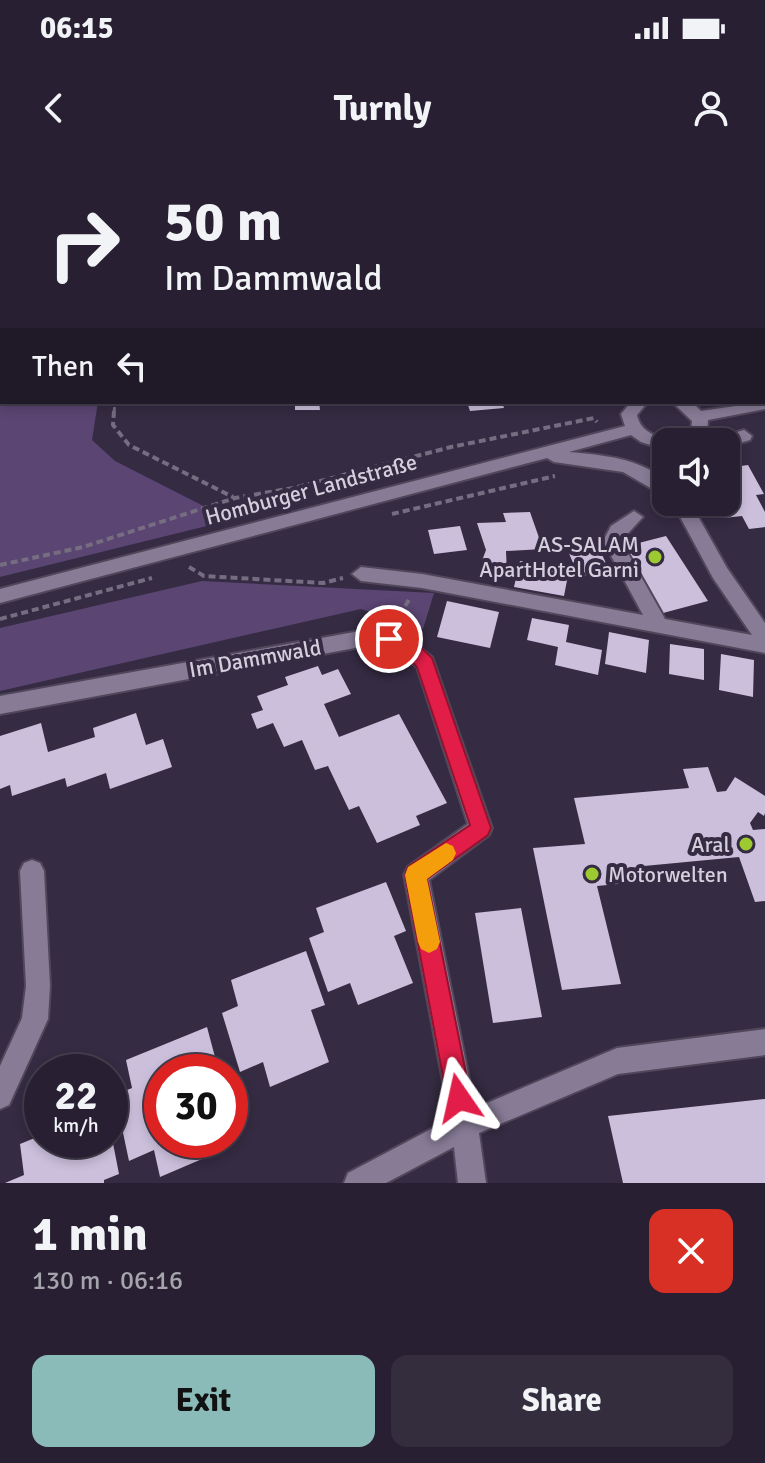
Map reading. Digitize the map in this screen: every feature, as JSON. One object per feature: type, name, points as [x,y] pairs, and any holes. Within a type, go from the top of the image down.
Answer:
[{"type":"street","points":[[638,404],[629,414],[634,429],[652,440]]},
{"type":"street","points":[[682,404],[698,417],[699,428]]},
{"type":"street","points":[[698,417],[765,404]]},
{"type":"street","name":"Homburger Landstraße","points":[[0,596],[634,429]]},
{"type":"street","points":[[740,437],[744,436]]},
{"type":"street","points":[[538,454],[595,460],[631,469],[652,482]]},
{"type":"street","points":[[687,516],[720,573],[765,638]]},
{"type":"street","points":[[634,517],[617,531],[612,541],[659,625]]},
{"type":"street","points":[[361,574],[422,581],[765,645]]},
{"type":"street","name":"Im Dammwald","points":[[0,705],[371,637],[406,645],[425,663],[481,828],[416,875],[465,1126]]},
{"type":"street","points":[[0,1096],[35,1019],[38,986],[32,871]]},
{"type":"street","points":[[358,1183],[465,1126],[617,1061],[765,1042]]},
{"type":"street","points":[[465,1126],[472,1183]]},
{"type":"path","points":[[115,404],[113,425],[129,445],[235,498]]},
{"type":"path","points":[[0,565],[83,547],[235,498],[293,488],[451,447],[594,418]]},
{"type":"path","points":[[381,516],[557,475]]},
{"type":"path","points":[[203,563],[189,567],[204,576],[323,583],[361,574]]},
{"type":"path","points":[[0,619],[160,575]]},
{"type":"path","points":[[394,626],[401,609],[416,590]]},
{"type":"shaded area","points":[[0,404],[98,404],[92,440],[115,461],[231,520],[0,577]]},
{"type":"shaded area","points":[[202,581],[434,593],[423,629],[361,609],[0,691],[0,628]]},
{"type":"building","points":[[295,404],[319,404],[320,410],[295,410]]},
{"type":"building","points":[[468,404],[503,404],[504,408],[470,411]]},
{"type":"building","points":[[748,465],[764,494],[756,495],[765,512],[765,527],[749,529],[742,516],[724,518],[723,516],[740,516],[740,466]]},
{"type":"building","points":[[530,512],[543,549],[506,551],[507,573],[480,566],[486,550],[477,523],[506,522],[503,513]]},
{"type":"building","points":[[460,526],[467,550],[434,554],[428,530]]},
{"type":"building","points":[[666,536],[708,601],[663,613],[623,547]]},
{"type":"building","points":[[598,546],[610,572],[579,577],[568,551]]},
{"type":"building","points":[[520,561],[569,570],[564,596],[514,587]]},
{"type":"building","points":[[447,601],[499,612],[490,648],[437,637]]},
{"type":"building","points":[[532,618],[569,625],[566,642],[602,650],[598,675],[555,665],[558,647],[527,640]]},
{"type":"building","points":[[609,632],[649,640],[646,673],[605,664]]},
{"type":"building","points":[[670,644],[704,649],[704,680],[669,674]]},
{"type":"building","points":[[721,654],[754,660],[753,697],[719,690]]},
{"type":"building","points":[[318,666],[322,675],[338,669],[351,694],[324,704],[339,737],[399,714],[447,803],[416,816],[420,825],[377,843],[359,806],[349,810],[328,766],[315,770],[302,740],[284,747],[273,723],[257,729],[251,714],[263,710],[257,696],[288,685],[285,677]]},
{"type":"building","points":[[136,713],[146,745],[163,739],[172,767],[110,789],[106,773],[67,787],[65,778],[12,796],[10,785],[0,789],[0,736],[41,723],[48,752],[95,737],[93,728]]},
{"type":"building","name":"Motorwelten","points":[[708,767],[717,792],[726,791],[735,777],[765,796],[764,816],[758,812],[750,823],[753,830],[765,829],[765,901],[755,902],[739,857],[644,866],[648,881],[597,886],[621,984],[562,990],[533,848],[585,844],[574,798],[689,788],[683,769]]},
{"type":"building","points":[[386,882],[406,931],[394,936],[413,983],[358,1005],[350,983],[328,992],[309,938],[324,932],[316,908]]},
{"type":"building","points":[[521,908],[542,1017],[493,1023],[475,913]]},
{"type":"building","points":[[306,951],[325,1005],[311,1010],[329,1062],[270,1087],[263,1062],[248,1069],[248,1054],[235,1054],[222,1013],[238,1006],[231,980]]},
{"type":"building","points":[[207,1027],[214,1054],[144,1054],[144,1154],[129,1161],[128,1090],[132,1088],[128,1059]]},
{"type":"building","points":[[765,1099],[765,1183],[623,1183],[608,1116]]},
{"type":"building","points":[[24,1142],[24,1158],[116,1158],[119,1174],[104,1180],[104,1183],[5,1183],[24,1175],[20,1144]]},
{"type":"building","points":[[156,1158],[204,1158],[160,1177]]},
{"type":"slow traffic","points":[[429,942],[416,875],[446,853]]},
{"type":"place","name":"AS-SALAM ApartHotel Garni","points":[[655,557]]},
{"type":"place","name":"Aral","points":[[746,844]]},
{"type":"place","name":"Motorwelten","points":[[592,874]]},
{"type":"route","points":[[389,639],[406,645],[425,663],[481,828],[416,875],[459,1098]]}]
